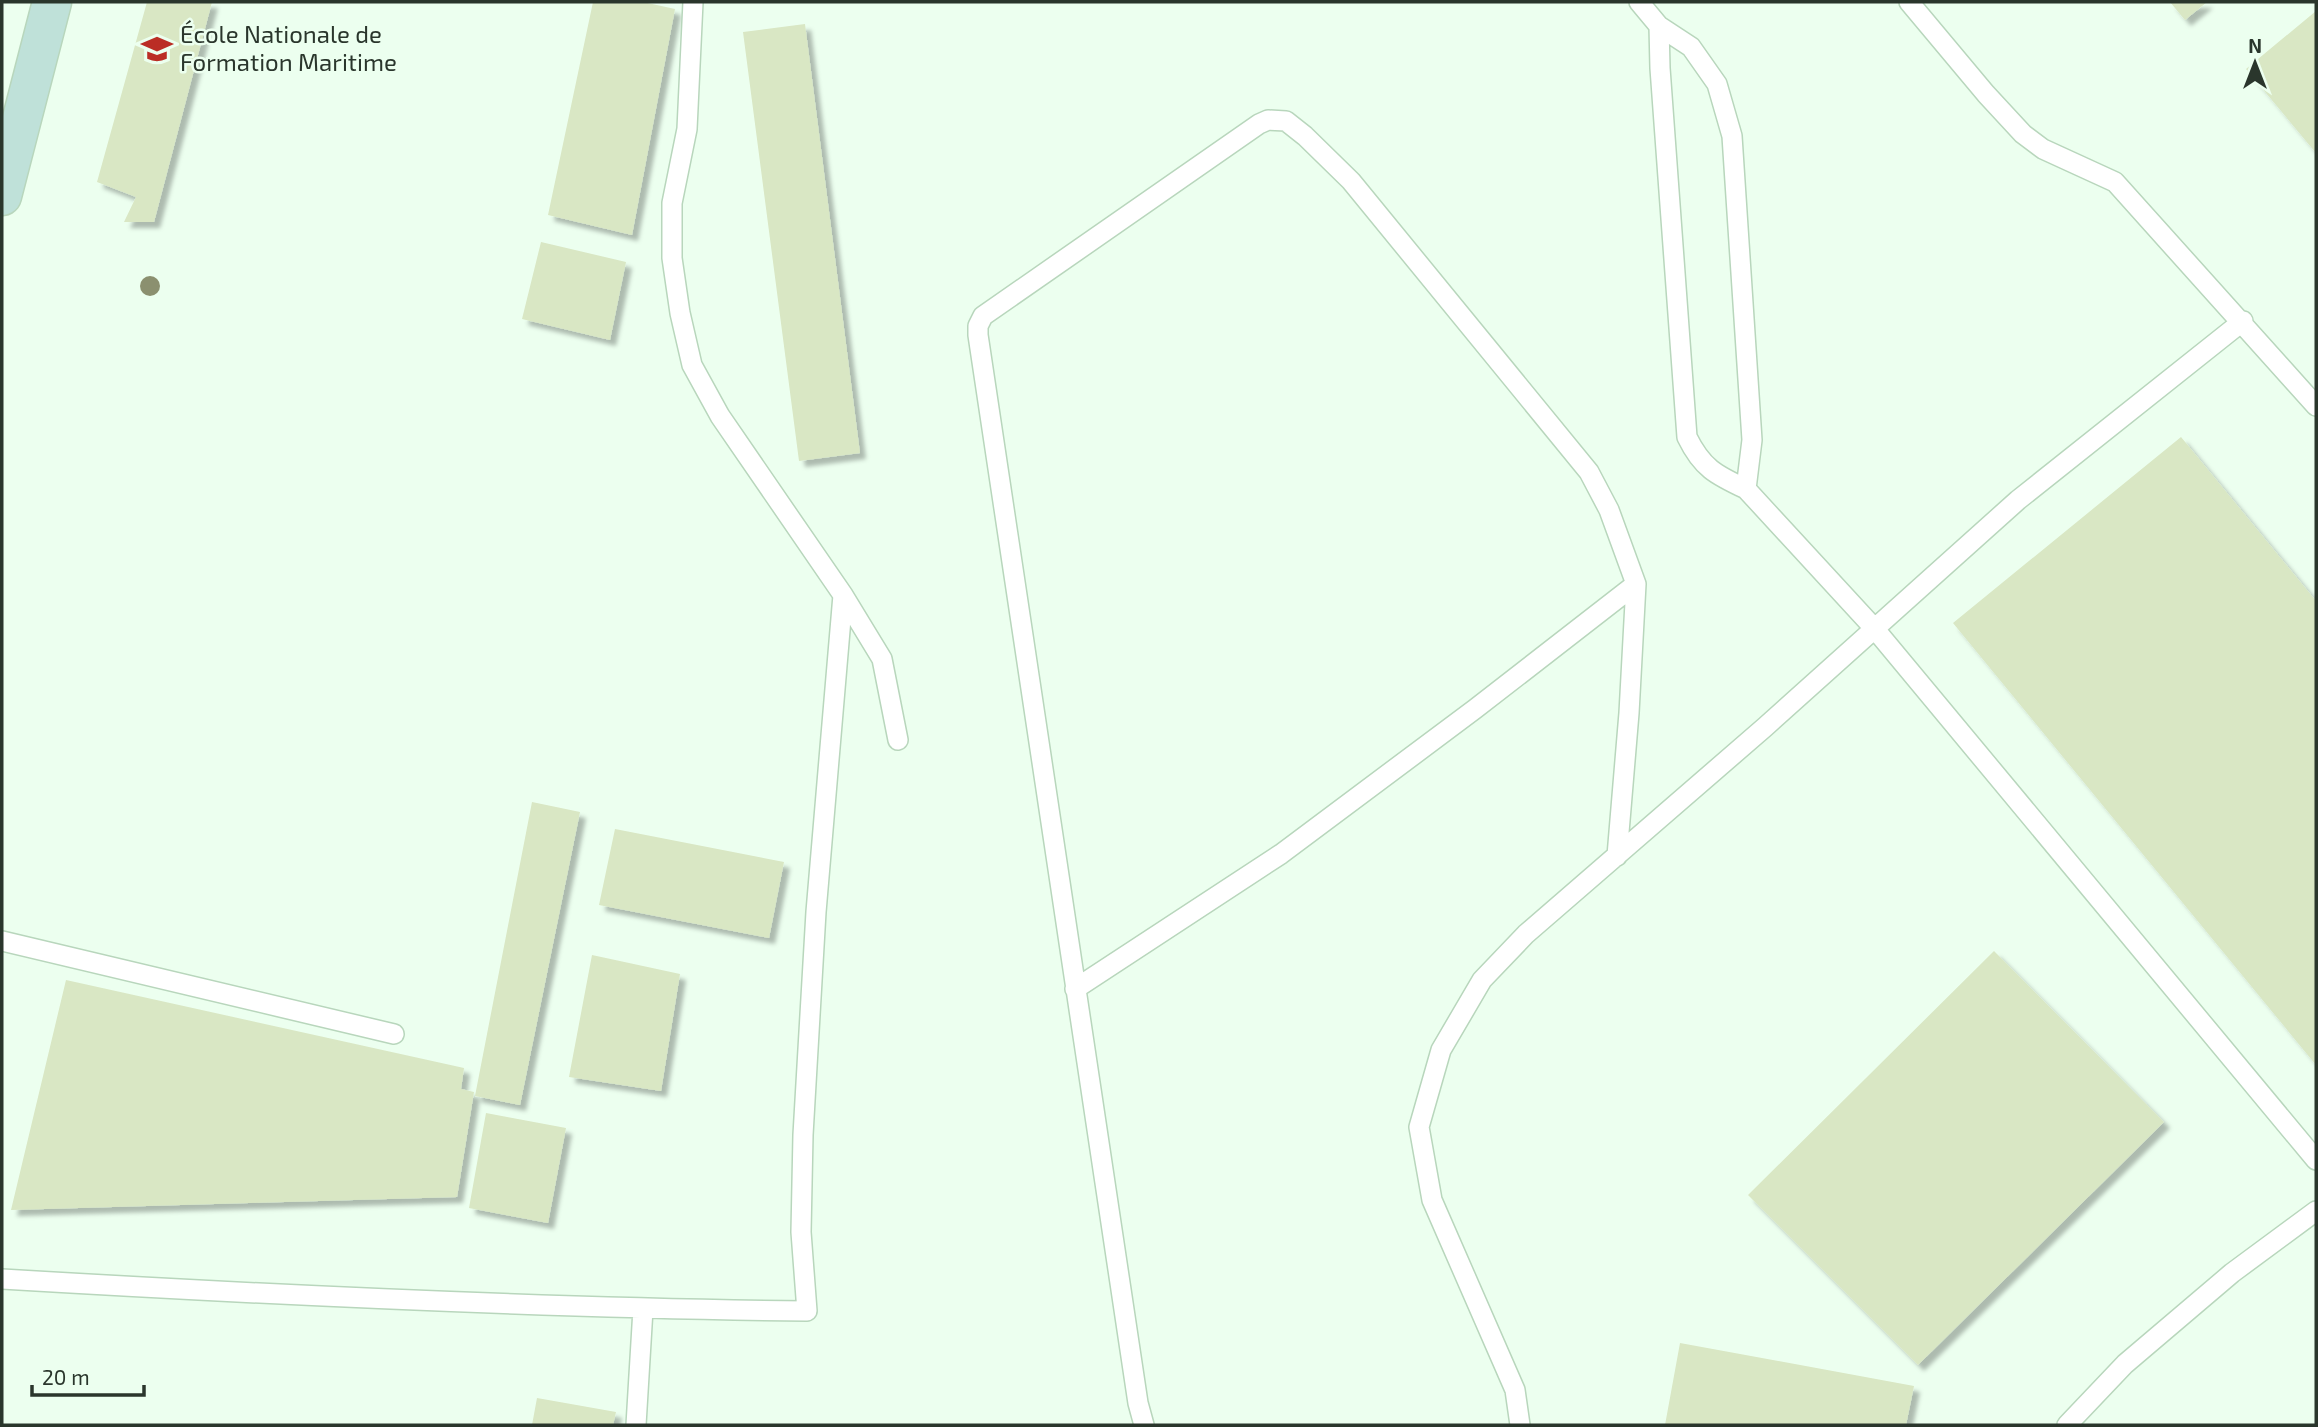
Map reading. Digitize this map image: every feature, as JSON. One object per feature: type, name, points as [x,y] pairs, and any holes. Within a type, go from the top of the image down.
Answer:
[{"type":"main road","points":[[2,196],[52,2]]},
{"type":"lane","points":[[693,2],[687,129],[672,203],[672,258],[680,313],[692,365],[720,416],[843,595],[882,659],[898,740]]},
{"type":"lane","points":[[1639,2],[1659,26],[1691,47],[1717,84],[1732,136],[1752,440],[1746,489]]},
{"type":"lane","points":[[1909,2],[2023,134],[2043,149],[2115,182],[2243,321],[2316,406]]},
{"type":"lane","points":[[1659,26],[1687,437],[1702,464],[1718,476],[1746,489],[1874,628],[2316,1160]]},
{"type":"lane","points":[[1144,1425],[1138,1403],[978,335],[983,316],[1248,131],[1268,120],[1286,121],[1306,136],[1351,181],[1589,472],[1609,510],[1636,584],[1618,856]]},
{"type":"lane","points":[[1520,1425],[1515,1390],[1432,1200],[1419,1127],[1441,1050],[1482,979],[1526,934],[1618,856],[2018,500],[2243,321]]},
{"type":"lane","points":[[1075,989],[1281,854],[1636,584]]},
{"type":"lane","points":[[2,1279],[643,1310],[807,1311],[801,1232],[803,1135],[816,912],[843,595]]},
{"type":"lane","points":[[2,941],[394,1034]]},
{"type":"lane","points":[[2067,1425],[2125,1364],[2232,1273],[2316,1211]]},
{"type":"lane","points":[[636,1425],[643,1310]]},
{"type":"building","points":[[147,2],[212,2],[154,222],[124,222],[136,197],[97,182]]},
{"type":"building","points":[[593,2],[643,2],[675,9],[632,235],[548,215]]},
{"type":"building","points":[[2170,2],[2207,2],[2185,20]]},
{"type":"building","points":[[2316,11],[2316,153],[2246,69]]},
{"type":"building","points":[[805,24],[860,453],[799,461],[743,32]]},
{"type":"building","points":[[541,242],[626,262],[610,340],[522,319]]},
{"type":"building","points":[[2181,437],[2316,601],[2316,1065],[1953,623]]},
{"type":"building","points":[[532,802],[580,812],[520,1105],[475,1096]]},
{"type":"building","points":[[615,829],[784,862],[769,938],[599,905]]},
{"type":"building","points":[[1994,951],[2164,1122],[1918,1365],[1748,1195]]},
{"type":"building","points":[[592,955],[680,974],[661,1091],[569,1077]]},
{"type":"building","points":[[66,980],[464,1068],[461,1089],[474,1092],[457,1197],[11,1210]]},
{"type":"building","points":[[486,1113],[566,1128],[548,1223],[469,1208]]},
{"type":"building","points":[[1680,1343],[1914,1386],[1906,1425],[1665,1425]]},
{"type":"building","points":[[537,1398],[616,1412],[613,1425],[532,1425]]},
{"type":"place","name":"École Nationale de Formation Maritime","points":[[157,49]]}]
